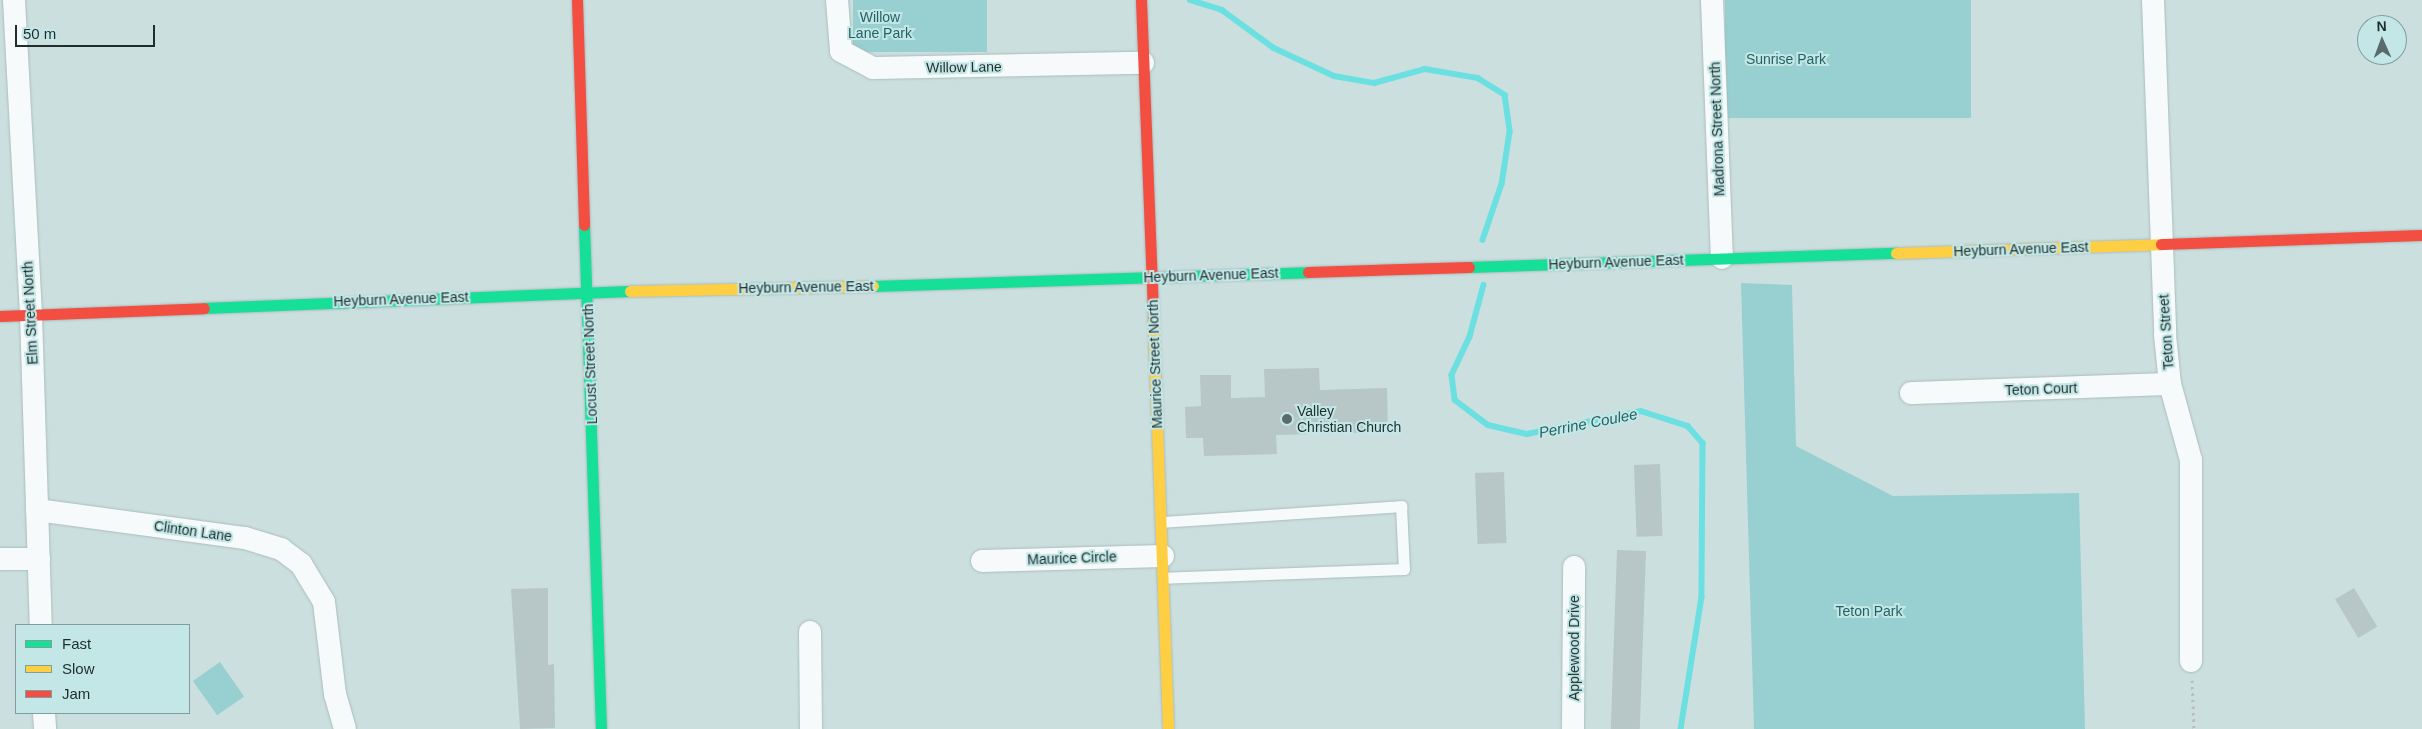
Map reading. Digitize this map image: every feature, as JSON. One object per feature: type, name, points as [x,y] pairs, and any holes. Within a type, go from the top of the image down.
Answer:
[{"type":"street","name":"Elm Street North","points":[[14,0],[8,73],[30,315],[41,624]]},
{"type":"street","name":"Locust Street North","points":[[577,0],[601,729]]},
{"type":"street","name":"Willow Lane","points":[[837,0],[841,51],[872,68],[1143,63]]},
{"type":"street","name":"Maurice Street North","points":[[1141,0],[1164,578],[1168,729]]},
{"type":"street","name":"Madrona Street North","points":[[1712,0],[1722,258]]},
{"type":"street","name":"Teton Street","points":[[2153,0],[2160,244],[2170,384],[2192,460],[2191,661]]},
{"type":"street","name":"Heyburn Avenue East","points":[[0,316],[588,292],[1152,277],[2422,235]]},
{"type":"street","name":"Teton Court","points":[[1912,393],[2170,384]]},
{"type":"street","name":"Clinton Lane","points":[[37,510],[245,538],[281,549],[301,564],[323,600],[335,694],[345,729]]},
{"type":"street","name":"Maurice Circle","points":[[982,561],[1163,556]]},
{"type":"street","points":[[0,560],[39,559]]},
{"type":"street","name":"Applewood Drive","points":[[1573,729],[1574,567]]},
{"type":"street","points":[[810,632],[811,729]]},
{"type":"street","points":[[44,714],[45,729]]},
{"type":"lane","points":[[1161,522],[1401,506],[1404,569],[1164,578]]},
{"type":"path","points":[[2191,661],[2194,729]]},
{"type":"green space","name":"Willow Lane Park","points":[[853,0],[987,0],[987,52],[853,52]]},
{"type":"green space","name":"Sunrise Park","points":[[1725,0],[1971,0],[1971,118],[1725,118]]},
{"type":"green space","name":"Teton Park","points":[[1741,283],[1792,285],[1796,446],[1893,496],[2079,493],[2085,729],[1754,729]]},
{"type":"green space","points":[[220,662],[244,696],[217,715],[193,681]]},
{"type":"building","name":"Valley Christian Church","points":[[1319,368],[1320,390],[1387,388],[1388,432],[1276,435],[1277,454],[1204,456],[1203,438],[1186,438],[1185,407],[1201,406],[1200,375],[1231,375],[1231,398],[1265,397],[1264,369]]},
{"type":"building","points":[[1660,464],[1663,536],[1637,537],[1634,465]]},
{"type":"building","points":[[1504,472],[1506,543],[1477,544],[1475,473]]},
{"type":"building","points":[[1617,550],[1646,551],[1640,729],[1611,729]]},
{"type":"building","points":[[548,588],[548,665],[554,664],[555,728],[520,729],[511,589]]},
{"type":"building","points":[[2354,588],[2377,627],[2358,638],[2335,599]]},
{"type":"waterway","name":"Perrine Coulee","points":[[1190,0],[1222,10],[1274,48],[1334,76],[1374,83],[1425,69],[1478,78],[1505,95],[1510,132],[1502,184],[1483,240]]},
{"type":"waterway","name":"Perrine Coulee","points":[[1484,285],[1470,337],[1452,375],[1455,400],[1488,425],[1527,434],[1641,411],[1688,426],[1703,443],[1702,597],[1681,729]]},
{"type":"traffic: fast","points":[[584,225],[601,729]]},
{"type":"traffic: fast","points":[[1469,267],[1896,253]]},
{"type":"traffic: fast","points":[[873,286],[1308,272]]},
{"type":"traffic: fast","points":[[204,308],[630,291]]},
{"type":"traffic: slow","points":[[1896,253],[2161,244]]},
{"type":"traffic: slow","points":[[630,291],[873,286]]},
{"type":"traffic: slow","points":[[1153,318],[1168,729]]},
{"type":"traffic: jam","points":[[577,0],[584,225]]},
{"type":"traffic: jam","points":[[1141,0],[1153,318]]},
{"type":"traffic: jam","points":[[2161,244],[2422,235]]},
{"type":"traffic: jam","points":[[1308,272],[1469,267]]},
{"type":"traffic: jam","points":[[0,316],[204,308]]},
{"type":"place","name":"Valley Christian Church","points":[[1287,419]]}]
